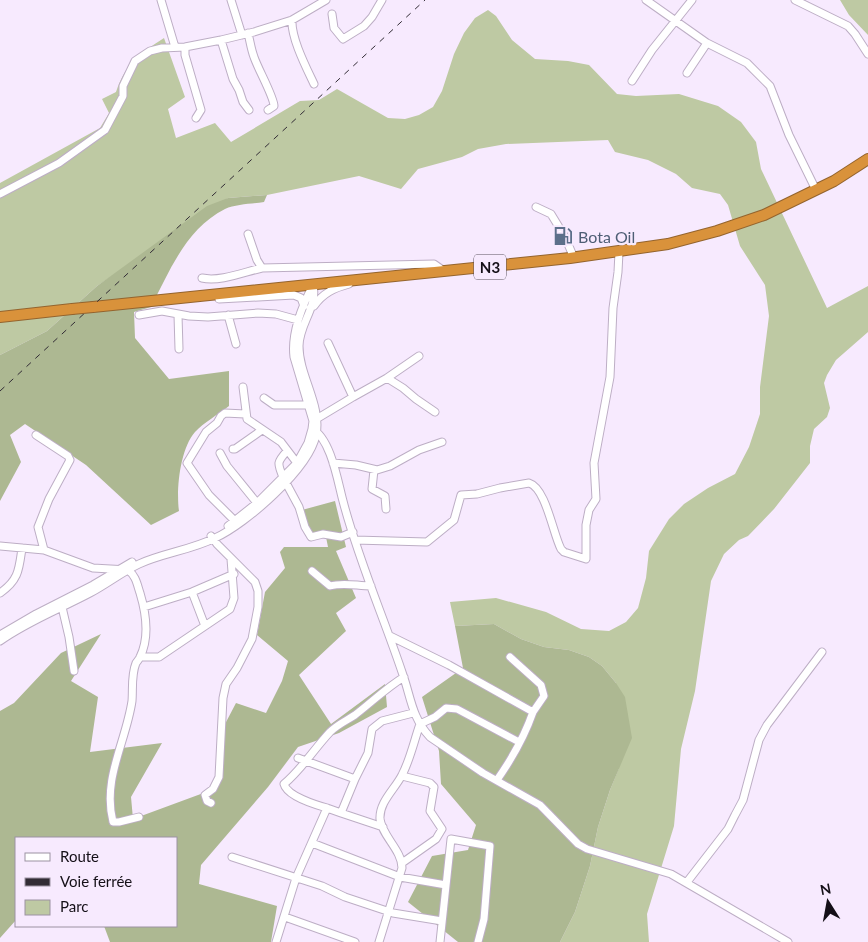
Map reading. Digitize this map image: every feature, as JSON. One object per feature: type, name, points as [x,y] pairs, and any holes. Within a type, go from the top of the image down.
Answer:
[{"type":"highway","name":"N3","points":[[0,316],[574,258],[668,244],[717,231],[764,214],[834,181],[868,159]]},
{"type":"street","points":[[161,0],[175,47]]},
{"type":"street","points":[[231,0],[266,86],[274,100],[274,106],[268,110]]},
{"type":"street","points":[[0,194],[59,163],[105,130],[122,96],[123,86],[135,61],[150,51],[184,47],[245,34],[292,20],[326,0]]},
{"type":"street","points":[[332,14],[334,28],[343,39],[364,26],[382,0]]},
{"type":"street","points":[[646,0],[707,43],[748,63],[770,86],[789,135],[816,190]]},
{"type":"street","points":[[632,81],[652,50],[692,0]]},
{"type":"street","points":[[795,0],[848,26],[868,54]]},
{"type":"street","points":[[292,20],[291,26],[314,84]]},
{"type":"street","points":[[221,40],[233,79],[243,102],[249,110]]},
{"type":"street","points":[[687,73],[707,43]]},
{"type":"street","points":[[184,47],[201,110],[196,118]]},
{"type":"street","points":[[536,207],[551,214],[565,237],[574,258]]},
{"type":"street","points":[[248,234],[257,260],[262,268]]},
{"type":"street","points":[[355,540],[427,542],[454,520],[461,496],[529,483],[538,489],[561,549],[564,552],[586,559],[586,525],[589,510],[596,499],[595,458],[610,377],[613,308],[619,252]]},
{"type":"street","points":[[202,278],[208,279],[232,275],[262,268],[434,264],[444,271]]},
{"type":"street","points":[[383,277],[350,284],[331,290],[322,296],[298,320],[293,338],[293,347],[294,357],[314,425],[323,439],[333,462],[355,540],[404,677],[413,713],[430,737],[483,773],[540,804],[578,844],[587,849],[662,870],[687,882],[788,942]]},
{"type":"street","points":[[212,537],[257,503],[303,462],[310,452],[314,425],[298,344],[313,284]]},
{"type":"street","points":[[141,302],[160,303],[294,295],[301,298],[307,309]]},
{"type":"street","points":[[139,315],[162,311],[178,315],[208,317],[265,313],[298,320]]},
{"type":"street","points":[[178,315],[179,349]]},
{"type":"street","points":[[228,315],[236,344]]},
{"type":"street","points":[[328,344],[353,396]]},
{"type":"street","points":[[0,635],[36,614],[156,552],[212,537],[240,524],[257,510],[297,463],[304,452],[314,425],[353,396],[387,378],[418,356]]},
{"type":"street","points":[[387,378],[404,388],[435,412]]},
{"type":"street","points":[[243,387],[245,414],[250,422],[281,442],[297,463]]},
{"type":"street","points":[[264,398],[274,405],[308,405]]},
{"type":"street","points":[[235,521],[209,495],[187,463],[206,432],[221,416],[225,413],[245,414]]},
{"type":"street","points":[[232,449],[235,449],[262,430]]},
{"type":"street","points":[[36,435],[68,456],[70,460],[49,499],[38,527],[44,550]]},
{"type":"street","points":[[333,462],[374,470],[390,466],[419,450],[442,442]]},
{"type":"street","points":[[287,451],[278,464],[311,537],[323,534],[341,537],[353,532]]},
{"type":"street","points":[[220,453],[227,466],[257,503]]},
{"type":"street","points":[[374,470],[372,489],[385,496],[386,509]]},
{"type":"street","points":[[211,804],[207,801],[206,794],[213,790],[219,777],[223,698],[226,684],[237,668],[252,639],[258,607],[258,591],[255,582],[212,537]]},
{"type":"street","points":[[0,546],[44,550],[93,568],[124,569],[135,576],[144,607],[146,624],[140,657],[136,663],[132,702],[112,779],[113,822],[139,817]]},
{"type":"street","points":[[0,593],[14,582],[17,576],[22,548]]},
{"type":"street","points":[[140,657],[159,657],[171,651],[230,609],[233,604],[234,574],[231,559]]},
{"type":"street","points":[[0,641],[26,624],[91,592],[124,569]]},
{"type":"street","points":[[312,571],[330,586],[340,583],[371,586]]},
{"type":"street","points":[[144,607],[192,592],[234,574]]},
{"type":"street","points":[[192,592],[205,626]]},
{"type":"street","points":[[62,607],[74,672]]},
{"type":"street","points":[[390,636],[449,665],[533,712]]},
{"type":"street","points":[[687,882],[728,829],[736,815],[743,800],[759,740],[767,725],[822,652]]},
{"type":"street","points":[[497,780],[507,766],[529,726],[533,712],[544,696],[541,685],[510,657]]},
{"type":"street","points":[[383,827],[291,794],[285,789],[284,784],[307,762],[330,732],[353,716],[381,692],[404,677]]},
{"type":"street","points":[[379,942],[400,877],[402,863],[380,821],[384,803],[390,791],[402,776],[420,724],[435,718],[446,708],[457,709],[519,742]]},
{"type":"street","points":[[342,813],[355,779],[368,753],[372,729],[382,721],[413,713]]},
{"type":"street","points":[[298,758],[355,779]]},
{"type":"street","points":[[402,776],[430,783],[434,787],[430,811],[442,829],[436,839],[402,863]]},
{"type":"street","points":[[276,942],[296,878],[327,808]]},
{"type":"street","points":[[440,942],[451,839],[490,846],[484,919],[478,942]]},
{"type":"street","points":[[312,843],[400,877],[446,885]]},
{"type":"street","points":[[232,857],[389,911],[409,916],[442,920]]},
{"type":"street","points":[[285,917],[356,942]]},
{"type":"green space","points":[[840,0],[868,0],[868,35],[849,15]]},
{"type":"green space","points":[[488,10],[496,16],[512,40],[535,59],[568,61],[589,65],[617,94],[636,96],[679,94],[718,106],[741,122],[756,142],[761,169],[827,308],[868,286],[868,332],[836,360],[827,375],[824,383],[830,408],[827,417],[814,429],[810,446],[810,463],[774,509],[748,536],[739,540],[724,554],[711,581],[695,691],[681,749],[674,826],[647,914],[649,942],[560,942],[575,912],[590,866],[598,827],[619,768],[616,683],[602,666],[589,657],[569,650],[544,647],[521,639],[494,624],[455,626],[450,602],[496,598],[546,612],[581,629],[609,631],[626,622],[638,608],[646,578],[649,551],[669,519],[684,504],[708,488],[735,474],[749,447],[760,414],[760,387],[769,316],[765,285],[740,246],[728,205],[720,194],[692,188],[676,174],[648,160],[615,152],[608,140],[506,144],[478,149],[462,157],[418,169],[401,189],[359,176],[267,195],[228,198],[97,286],[47,331],[0,355],[0,183],[100,128],[109,113],[102,99],[116,92],[129,66],[147,49],[164,38],[185,97],[168,109],[176,138],[215,123],[231,142],[300,101],[319,100],[337,89],[388,118],[405,119],[419,115],[433,107],[442,91],[454,54],[464,33],[475,18]]},
{"type":"green space","points":[[267,195],[264,202],[229,207],[211,217],[189,239],[180,252],[151,307],[134,312],[135,338],[169,379],[229,371],[229,406],[195,432],[186,449],[180,470],[179,511],[151,525],[86,465],[25,424],[10,435],[21,462],[0,501],[0,355],[47,331],[97,286],[207,206],[228,198]]},
{"type":"green space","points":[[335,501],[346,547],[336,551],[356,598],[336,613],[346,631],[299,675],[331,724],[385,684],[387,707],[339,733],[298,747],[268,787],[201,865],[199,884],[277,906],[271,942],[110,942],[104,927],[178,927],[178,837],[15,837],[15,921],[0,938],[0,711],[14,703],[61,653],[101,634],[71,681],[98,697],[90,752],[162,743],[131,797],[133,819],[217,788],[225,724],[236,703],[266,713],[282,681],[288,661],[257,635],[265,592],[285,568],[280,552],[284,547],[328,547],[325,532],[312,536],[302,510]]},
{"type":"green space","points":[[494,624],[521,639],[544,647],[569,650],[589,657],[602,666],[625,697],[632,738],[610,790],[598,827],[590,866],[575,912],[560,942],[458,942],[408,902],[432,856],[468,850],[476,825],[441,784],[439,751],[422,697],[463,668],[455,626]]},
{"type":"railway","points":[[0,391],[425,0]]},
{"type":"place","name":"Bota Oil","points":[[563,236]]}]
